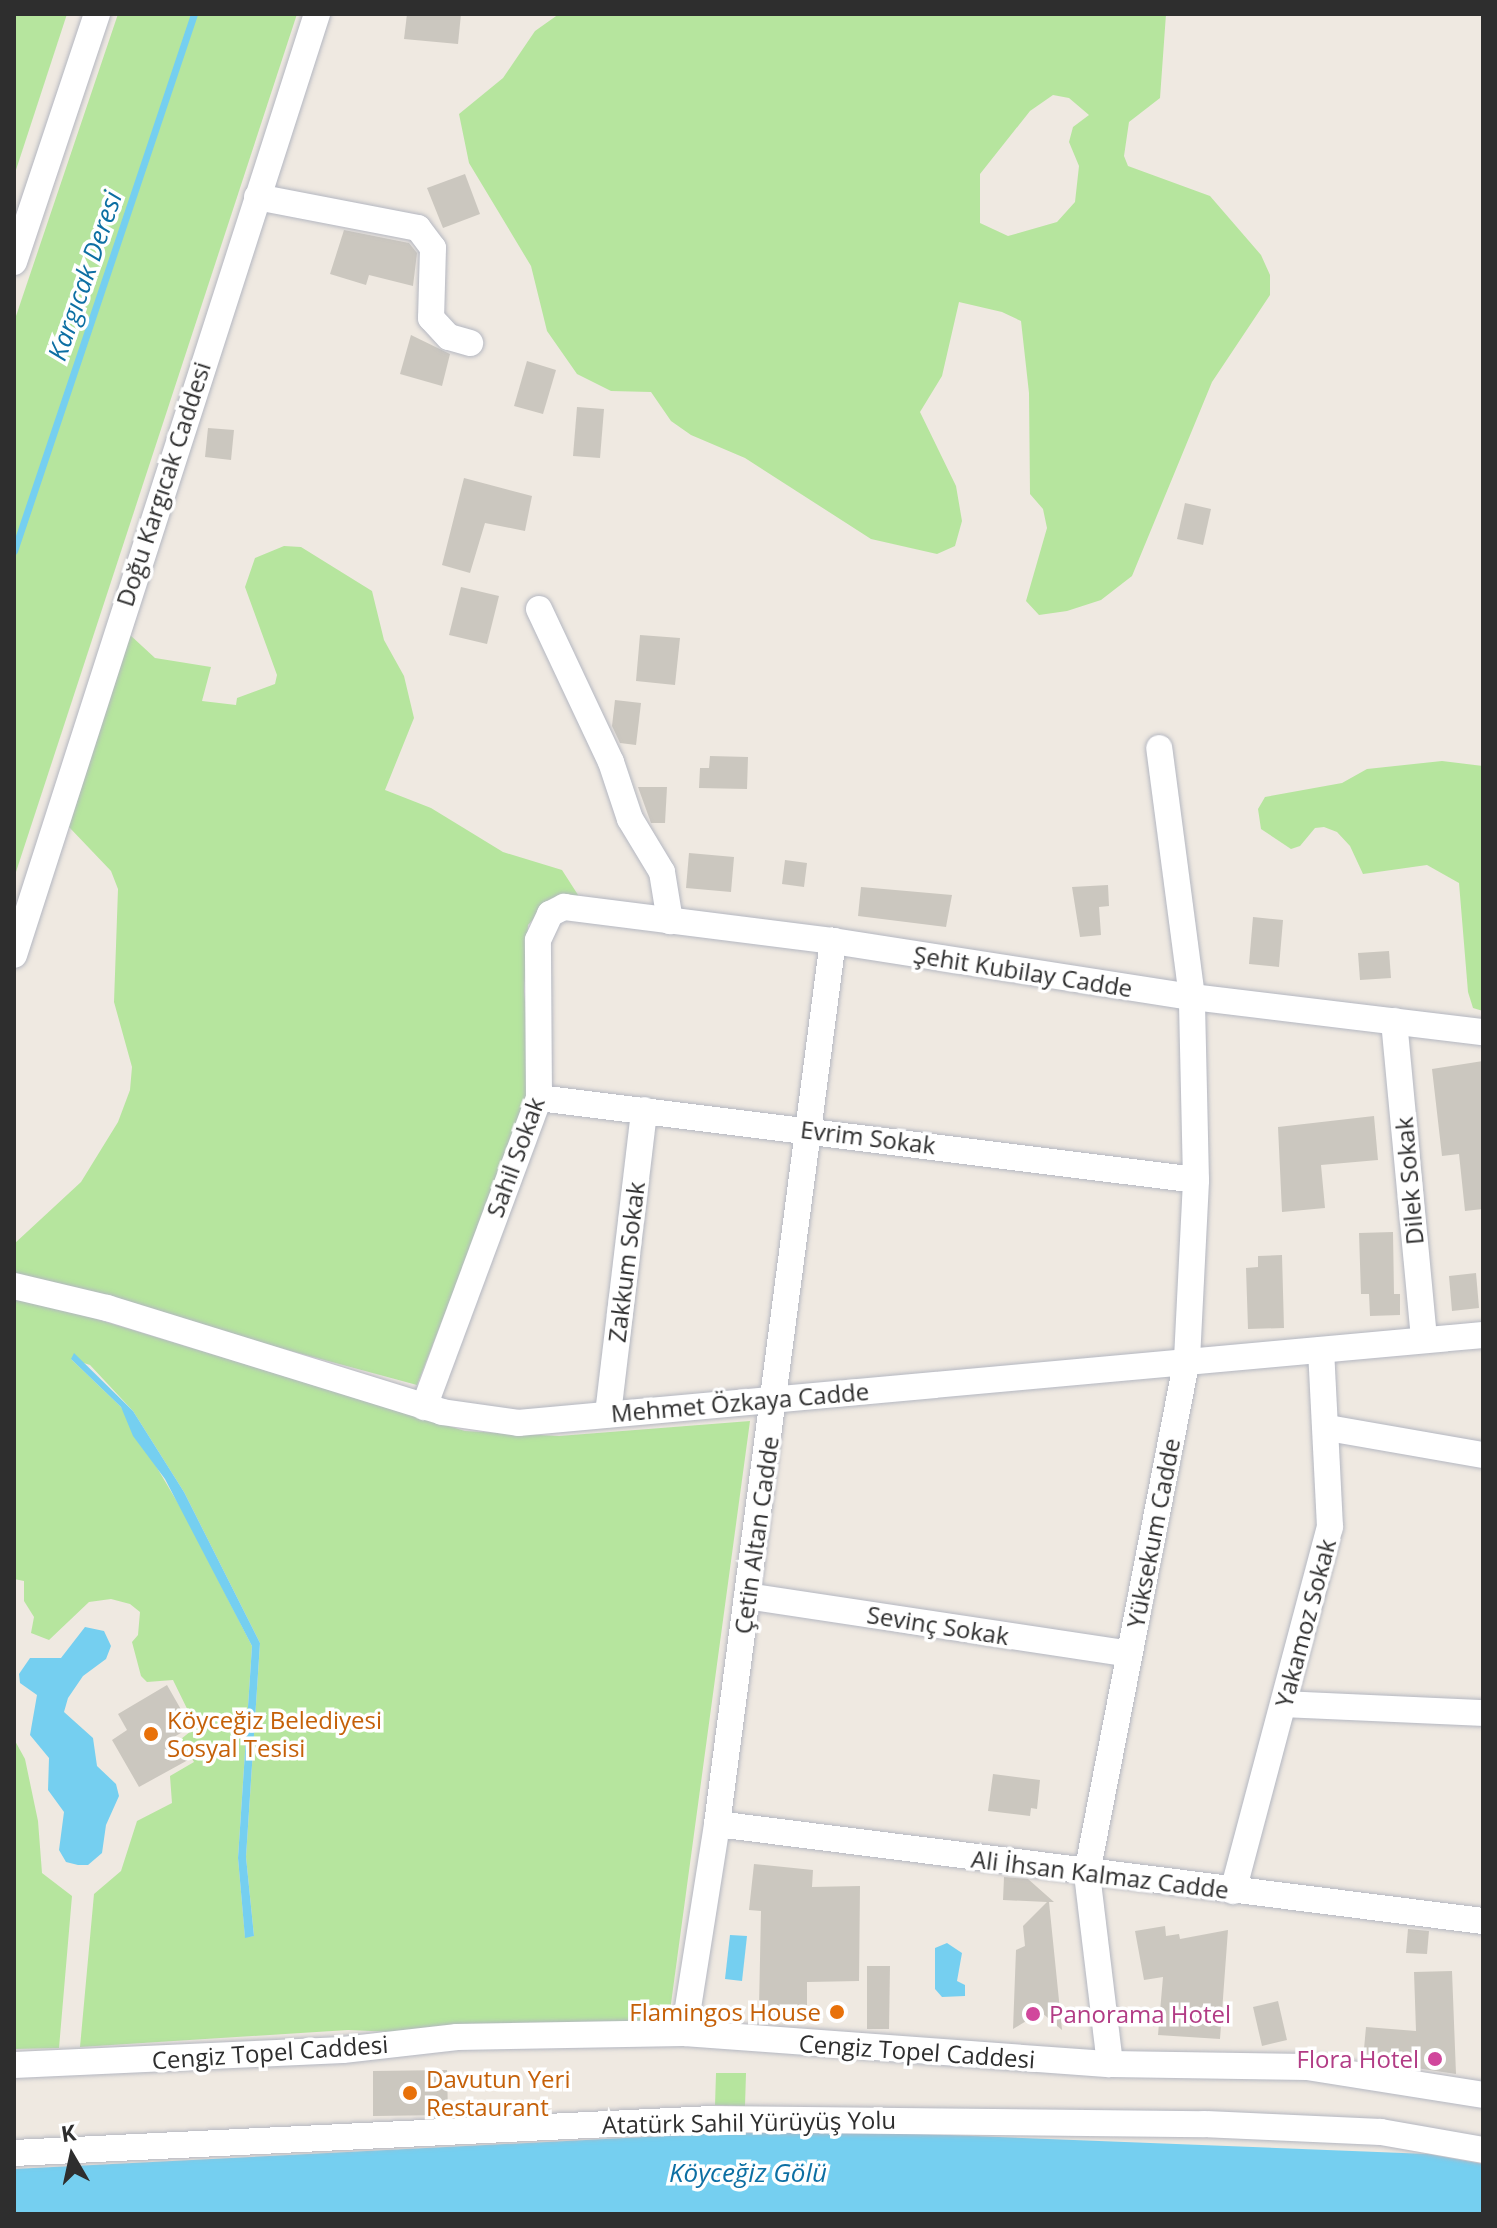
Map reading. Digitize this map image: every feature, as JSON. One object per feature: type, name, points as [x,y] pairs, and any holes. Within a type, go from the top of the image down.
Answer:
[{"type":"street","points":[[14,262],[97,14]]},
{"type":"street","name":"Doğu Kargıcak Caddesi","points":[[14,955],[317,14]]},
{"type":"street","points":[[257,197],[418,228],[433,248],[431,318],[449,337],[470,343]]},
{"type":"street","points":[[539,609],[611,762],[630,819],[662,872],[670,921]]},
{"type":"street","name":"Yüksekum Cadde","points":[[1110,2064],[1087,1873],[1187,1359],[1196,1180],[1192,997],[1159,748]]},
{"type":"street","name":"Şehit Kubilay Cadde","points":[[564,907],[833,941],[1192,997],[1483,1032]]},
{"type":"street","name":"Sahil Sokak","points":[[424,1407],[539,1098],[538,940],[550,914],[564,907]]},
{"type":"street","name":"Çetin Altan Cadde","points":[[684,2033],[717,1824],[811,1129],[833,941]]},
{"type":"street","name":"Dilek Sokak","points":[[1394,1021],[1424,1340]]},
{"type":"street","name":"Evrim Sokak","points":[[539,1098],[811,1129],[1196,1180]]},
{"type":"street","name":"Zakkum Sokak","points":[[608,1414],[644,1110]]},
{"type":"street","name":"Mehmet Özkaya Cadde","points":[[14,1286],[107,1308],[424,1407],[496,1422],[1483,1335]]},
{"type":"street","name":"Yakamoz Sokak","points":[[1233,1891],[1330,1527],[1328,1428],[1321,1350]]},
{"type":"street","points":[[1328,1428],[1437,1450],[1483,1455]]},
{"type":"street","name":"Sevinç Sokak","points":[[747,1596],[1129,1654]]},
{"type":"street","points":[[1284,1704],[1483,1713]]},
{"type":"street","name":"Ali İhsan Kalmaz Cadde","points":[[717,1824],[1483,1921]]},
{"type":"street","name":"Cengiz Topel Caddesi","points":[[14,2065],[343,2050],[457,2037],[684,2033],[1110,2064],[1307,2067],[1483,2095]]},
{"type":"street","name":"Atatürk Sahil Yürüyüş Yolu","points":[[14,2153],[711,2119],[1235,2126],[1381,2132],[1483,2150]]},
{"type":"green space","points":[[14,14],[67,14],[14,176]]},
{"type":"green space","points":[[118,14],[297,14],[14,878],[14,322]]},
{"type":"green space","points":[[559,14],[1166,14],[1160,98],[1129,122],[1124,156],[1128,166],[1210,196],[1261,255],[1270,275],[1270,295],[1212,382],[1132,576],[1101,600],[1067,611],[1039,615],[1026,601],[1047,528],[1043,509],[1030,494],[1029,393],[1021,321],[1002,312],[959,302],[942,376],[920,412],[956,486],[962,521],[955,546],[937,554],[871,539],[745,458],[691,435],[671,421],[651,392],[611,391],[577,374],[547,331],[531,266],[469,163],[459,114],[503,78],[535,31]],"holes":[[[1053,95],[1069,98],[1089,115],[1073,127],[1069,142],[1079,166],[1075,202],[1057,222],[1008,236],[980,223],[980,174],[1030,111]]]},
{"type":"green space","points":[[284,546],[301,547],[372,591],[384,640],[404,676],[414,718],[385,790],[431,808],[503,852],[562,870],[580,898],[548,903],[528,925],[524,991],[532,1075],[529,1098],[417,1385],[14,1276],[14,1244],[81,1182],[118,1122],[130,1090],[132,1067],[114,1002],[118,889],[111,871],[69,827],[129,634],[155,658],[211,667],[202,701],[236,705],[237,698],[275,684],[277,675],[245,587],[255,558]]},
{"type":"green space","points":[[1442,761],[1483,766],[1483,1011],[1473,1008],[1468,992],[1459,883],[1427,865],[1363,874],[1350,846],[1337,832],[1324,827],[1315,828],[1300,846],[1291,849],[1261,829],[1258,809],[1265,797],[1342,783],[1367,769]]},
{"type":"green space","points":[[14,1294],[465,1431],[559,1436],[750,1421],[670,2011],[663,2032],[465,2035],[348,2030],[80,2047],[94,1894],[121,1871],[137,1821],[172,1803],[170,1776],[194,1762],[181,1739],[196,1727],[173,1680],[147,1682],[141,1676],[132,1642],[138,1635],[140,1612],[130,1604],[111,1599],[89,1602],[49,1640],[31,1633],[34,1617],[24,1601],[24,1581],[14,1579]],"holes":[[[71,1359],[90,1365],[133,1411],[184,1492],[260,1643],[246,1857],[254,1936],[245,1937],[238,1858],[252,1646],[185,1515],[121,1407]]]},
{"type":"green space","points":[[14,1739],[25,1759],[38,1821],[42,1873],[72,1896],[59,2048],[14,2049]]},
{"type":"green space","points":[[716,2073],[746,2073],[745,2106],[715,2105]]},
{"type":"water","points":[[74,1353],[133,1411],[184,1492],[260,1643],[246,1857],[254,1936],[245,1938],[238,1858],[252,1646],[165,1479],[133,1436],[121,1407],[71,1359]]},
{"type":"water","points":[[85,1627],[104,1631],[111,1646],[106,1659],[83,1676],[68,1698],[64,1712],[93,1738],[97,1766],[116,1784],[119,1796],[106,1825],[102,1853],[88,1865],[78,1865],[66,1862],[59,1850],[64,1812],[48,1790],[49,1758],[30,1735],[37,1695],[20,1683],[19,1674],[30,1658],[61,1658]]},
{"type":"water","points":[[730,1935],[747,1936],[742,1981],[725,1979]]},
{"type":"water","points":[[947,1943],[962,1953],[957,1981],[965,1985],[965,1996],[942,1997],[935,1989],[935,1948]]},
{"type":"water","name":"Köyceğiz Gölü","points":[[870,2132],[1428,2154],[1483,2164],[1483,2214],[14,2214],[14,2169],[723,2133]]},
{"type":"building","points":[[407,14],[461,14],[458,44],[404,39]]},
{"type":"building","points":[[465,174],[480,214],[443,228],[427,188]]},
{"type":"building","points":[[344,230],[409,243],[417,253],[413,286],[369,275],[366,285],[330,274]]},
{"type":"building","points":[[411,335],[450,354],[442,386],[400,374]]},
{"type":"building","points":[[527,361],[556,370],[543,414],[514,406]]},
{"type":"building","points":[[577,407],[604,409],[600,458],[573,456]]},
{"type":"building","points":[[208,428],[234,430],[231,460],[205,457]]},
{"type":"building","points":[[464,478],[532,496],[525,531],[485,523],[470,573],[442,565]]},
{"type":"building","points":[[1185,503],[1211,509],[1203,545],[1177,539]]},
{"type":"building","points":[[461,587],[499,596],[487,644],[449,635]]},
{"type":"building","points":[[640,635],[680,638],[675,685],[636,681]]},
{"type":"building","points":[[615,700],[641,703],[636,745],[620,743],[612,726]]},
{"type":"building","points":[[710,756],[748,757],[747,789],[699,788],[700,768],[709,768]]},
{"type":"building","points":[[638,787],[667,787],[665,823],[651,823]]},
{"type":"building","points":[[689,853],[734,857],[731,892],[686,888]]},
{"type":"building","points":[[785,860],[807,863],[804,887],[782,884]]},
{"type":"building","points":[[1108,885],[1109,906],[1099,907],[1101,935],[1080,937],[1072,887]]},
{"type":"building","points":[[861,887],[952,895],[946,927],[858,916]]},
{"type":"building","points":[[1253,917],[1283,920],[1279,967],[1249,964]]},
{"type":"building","points":[[1389,951],[1391,978],[1360,980],[1358,953]]},
{"type":"building","points":[[1483,1061],[1483,1209],[1465,1211],[1459,1154],[1442,1156],[1432,1069]]},
{"type":"building","points":[[1374,1116],[1378,1160],[1321,1165],[1325,1208],[1282,1212],[1278,1127]]},
{"type":"building","points":[[1393,1232],[1394,1294],[1400,1294],[1400,1315],[1370,1316],[1369,1294],[1361,1294],[1359,1233]]},
{"type":"building","points":[[1282,1255],[1284,1328],[1248,1329],[1246,1268],[1258,1267],[1258,1256]]},
{"type":"building","points":[[1476,1273],[1479,1308],[1452,1311],[1449,1276]]},
{"type":"building","name":"Köyceğiz Belediyesi Sosyal Tesisi","points":[[167,1685],[191,1727],[174,1737],[188,1760],[139,1787],[112,1740],[127,1730],[118,1714]]},
{"type":"building","points":[[993,1774],[1040,1780],[1037,1809],[1031,1808],[1030,1816],[988,1811]]},
{"type":"building","points":[[754,1864],[813,1870],[812,1887],[860,1886],[859,1981],[807,1982],[807,2017],[773,2017],[773,2007],[759,2007],[761,1911],[749,1910]]},
{"type":"building","points":[[1004,1877],[1028,1879],[1054,1902],[1049,1902],[1062,2030],[1041,2012],[1013,2029],[1016,1950],[1025,1946],[1023,1926],[1047,1902],[1003,1900]]},
{"type":"building","points":[[1165,1926],[1166,1936],[1179,1934],[1180,1939],[1228,1930],[1220,2039],[1158,2035],[1163,1977],[1144,1980],[1135,1931]]},
{"type":"building","points":[[1408,1929],[1429,1931],[1427,1954],[1406,1953]]},
{"type":"building","points":[[867,1966],[890,1966],[889,2029],[867,2029]]},
{"type":"building","points":[[1452,1971],[1456,2074],[1363,2060],[1366,2027],[1416,2031],[1414,1972]]},
{"type":"building","points":[[1278,2001],[1287,2040],[1262,2046],[1253,2007]]},
{"type":"building","name":"Davutun Yeri Restaurant","points":[[447,2070],[448,2115],[373,2116],[373,2071]]},
{"type":"waterway","name":"Kargıcak Deresi","points":[[14,551],[194,14]]},
{"type":"place","name":"Köyceğiz Belediyesi Sosyal Tesisi","points":[[151,1734]]},
{"type":"place","name":"Flamingos House","points":[[837,2012]]},
{"type":"place","name":"Panorama Hotel","points":[[1033,2014]]},
{"type":"place","name":"Flora Hotel","points":[[1435,2059]]},
{"type":"place","name":"Davutun Yeri Restaurant","points":[[410,2093]]}]
